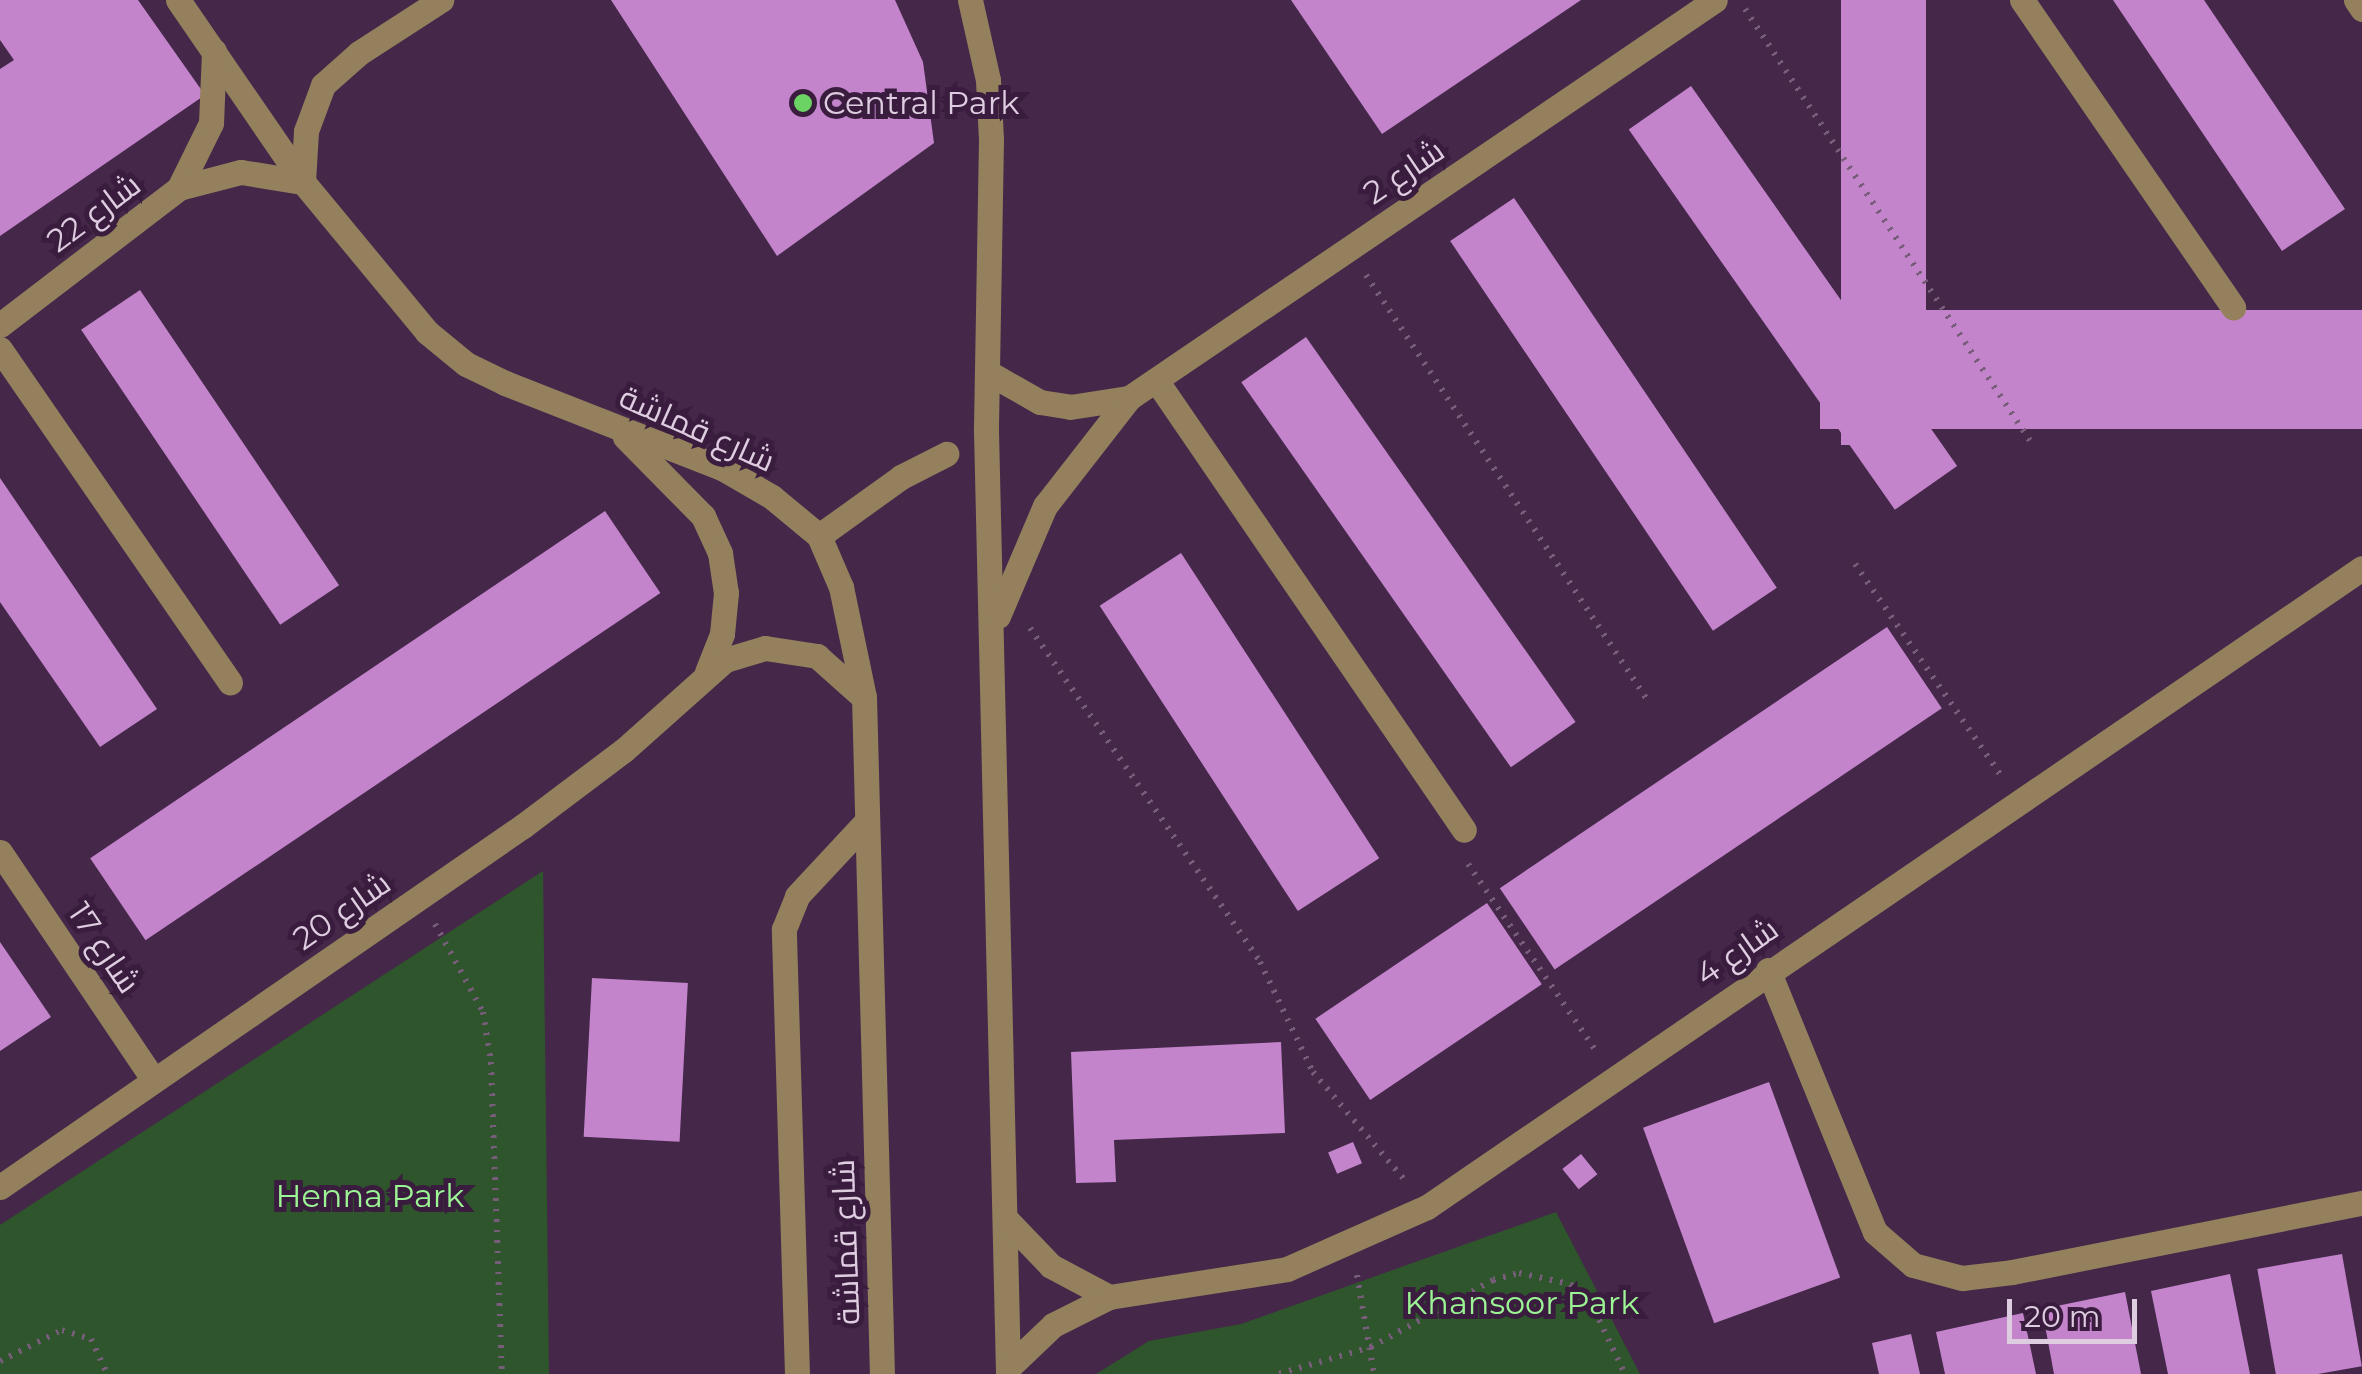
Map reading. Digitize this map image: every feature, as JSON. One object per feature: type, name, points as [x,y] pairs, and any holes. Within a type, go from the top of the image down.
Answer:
[{"type":"street","name":"شارع قماشة","points":[[178,0],[303,182],[406,308],[466,364],[722,468],[772,497],[818,536],[851,624],[864,698],[882,1374]]},
{"type":"street","points":[[303,182],[306,131],[323,85],[358,52],[440,0]]},
{"type":"street","points":[[970,0],[988,80],[991,140],[988,372],[1008,1371]]},
{"type":"street","name":"شارع 2","points":[[992,634],[1006,592],[1045,506],[1130,398],[1715,0]]},
{"type":"street","points":[[2022,0],[2233,307]]},
{"type":"street","points":[[2356,0],[2362,8]]},
{"type":"street","name":"شارع 22","points":[[180,188],[211,123],[214,51]]},
{"type":"street","name":"شارع 22","points":[[0,325],[180,188],[240,172],[303,182]]},
{"type":"street","points":[[0,349],[230,682]]},
{"type":"street","name":"شارع 2","points":[[988,372],[1040,402],[1070,407],[1130,398]]},
{"type":"street","points":[[1156,380],[1463,843]]},
{"type":"street","name":"شارع 20","points":[[616,427],[703,516],[720,553],[726,593],[722,634],[707,672]]},
{"type":"street","points":[[818,536],[901,477],[946,454]]},
{"type":"street","name":"شارع 4","points":[[1008,1371],[1053,1325],[1109,1297],[1258,1276],[1351,1245],[1427,1206],[2362,568]]},
{"type":"street","name":"شارع 20","points":[[0,1187],[420,897],[624,750],[707,672],[744,652],[786,648],[817,656],[864,698]]},
{"type":"street","points":[[797,1374],[784,930],[797,896],[866,822]]},
{"type":"street","name":"شارع 17","points":[[0,852],[154,1080]]},
{"type":"street","points":[[1768,970],[1875,1232],[1913,1265],[1962,1278],[2362,1204]]},
{"type":"street","points":[[1005,1218],[1050,1266],[1109,1297]]},
{"type":"path","points":[[1739,0],[2032,444]]},
{"type":"path","points":[[1348,249],[1650,704]]},
{"type":"path","points":[[1855,564],[2018,800]]},
{"type":"path","points":[[1006,592],[1260,962],[1314,1072],[1427,1206]]},
{"type":"path","points":[[1463,843],[1614,1077]]},
{"type":"path","points":[[420,897],[483,1012],[491,1062],[502,1374]]},
{"type":"path","points":[[1351,1245],[1374,1374]]},
{"type":"path","points":[[1279,1374],[1371,1347],[1493,1280],[1545,1275],[1590,1301],[1625,1374]]},
{"type":"path","points":[[0,1360],[62,1330],[90,1339],[108,1374]]},
{"type":"green space","name":"Henna Park","points":[[543,871],[549,1374],[0,1374],[0,1225]]},
{"type":"green space","name":"Khansoor Park","points":[[1556,1212],[1640,1374],[1096,1374],[1149,1341],[1241,1324]]},
{"type":"building","points":[[0,0],[138,0],[205,95],[0,236],[0,69],[14,60],[0,40]]},
{"type":"building","name":"Central Park","points":[[611,0],[895,0],[923,62],[934,143],[777,256]]},
{"type":"building","points":[[1291,0],[1581,0],[1382,134]]},
{"type":"building","points":[[1841,0],[1926,0],[1926,445],[1841,445]]},
{"type":"building","points":[[2113,0],[2204,0],[2345,209],[2282,251]]},
{"type":"building","points":[[1691,86],[1957,466],[1895,510],[1629,130]]},
{"type":"building","points":[[1514,198],[1777,588],[1713,631],[1450,241]]},
{"type":"building","points":[[140,290],[339,585],[280,625],[81,330]]},
{"type":"building","points":[[1820,310],[2362,310],[2362,429],[1820,429]]},
{"type":"building","points":[[1306,337],[1576,722],[1511,767],[1241,382]]},
{"type":"building","points":[[0,478],[157,709],[100,747],[0,602]]},
{"type":"building","points":[[605,511],[660,593],[146,940],[90,858]]},
{"type":"building","points":[[1181,553],[1379,858],[1298,911],[1100,606]]},
{"type":"building","points":[[1887,627],[1942,708],[1555,969],[1500,888]]},
{"type":"building","points":[[1487,903],[1542,984],[1370,1100],[1315,1019]]},
{"type":"building","points":[[0,942],[51,1017],[0,1051]]},
{"type":"building","points":[[592,978],[688,983],[680,1142],[584,1137]]},
{"type":"building","points":[[1281,1042],[1285,1133],[1114,1140],[1116,1182],[1076,1183],[1071,1052]]},
{"type":"building","points":[[1769,1082],[1840,1277],[1714,1323],[1643,1128]]},
{"type":"building","points":[[1353,1142],[1362,1163],[1337,1174],[1328,1153]]},
{"type":"building","points":[[1581,1154],[1597,1174],[1579,1189],[1562,1169]]},
{"type":"building","points":[[2342,1254],[2362,1366],[2318,1374],[2276,1374],[2257,1269]]},
{"type":"building","points":[[2230,1274],[2250,1374],[2168,1374],[2151,1291]]},
{"type":"building","points":[[2125,1292],[2141,1374],[2054,1374],[2042,1309]]},
{"type":"building","points":[[2023,1313],[2036,1374],[1945,1374],[1936,1332]]},
{"type":"building","points":[[1911,1334],[1920,1374],[1879,1374],[1872,1343]]},
{"type":"place","name":"Central Park","points":[[803,103]]}]
